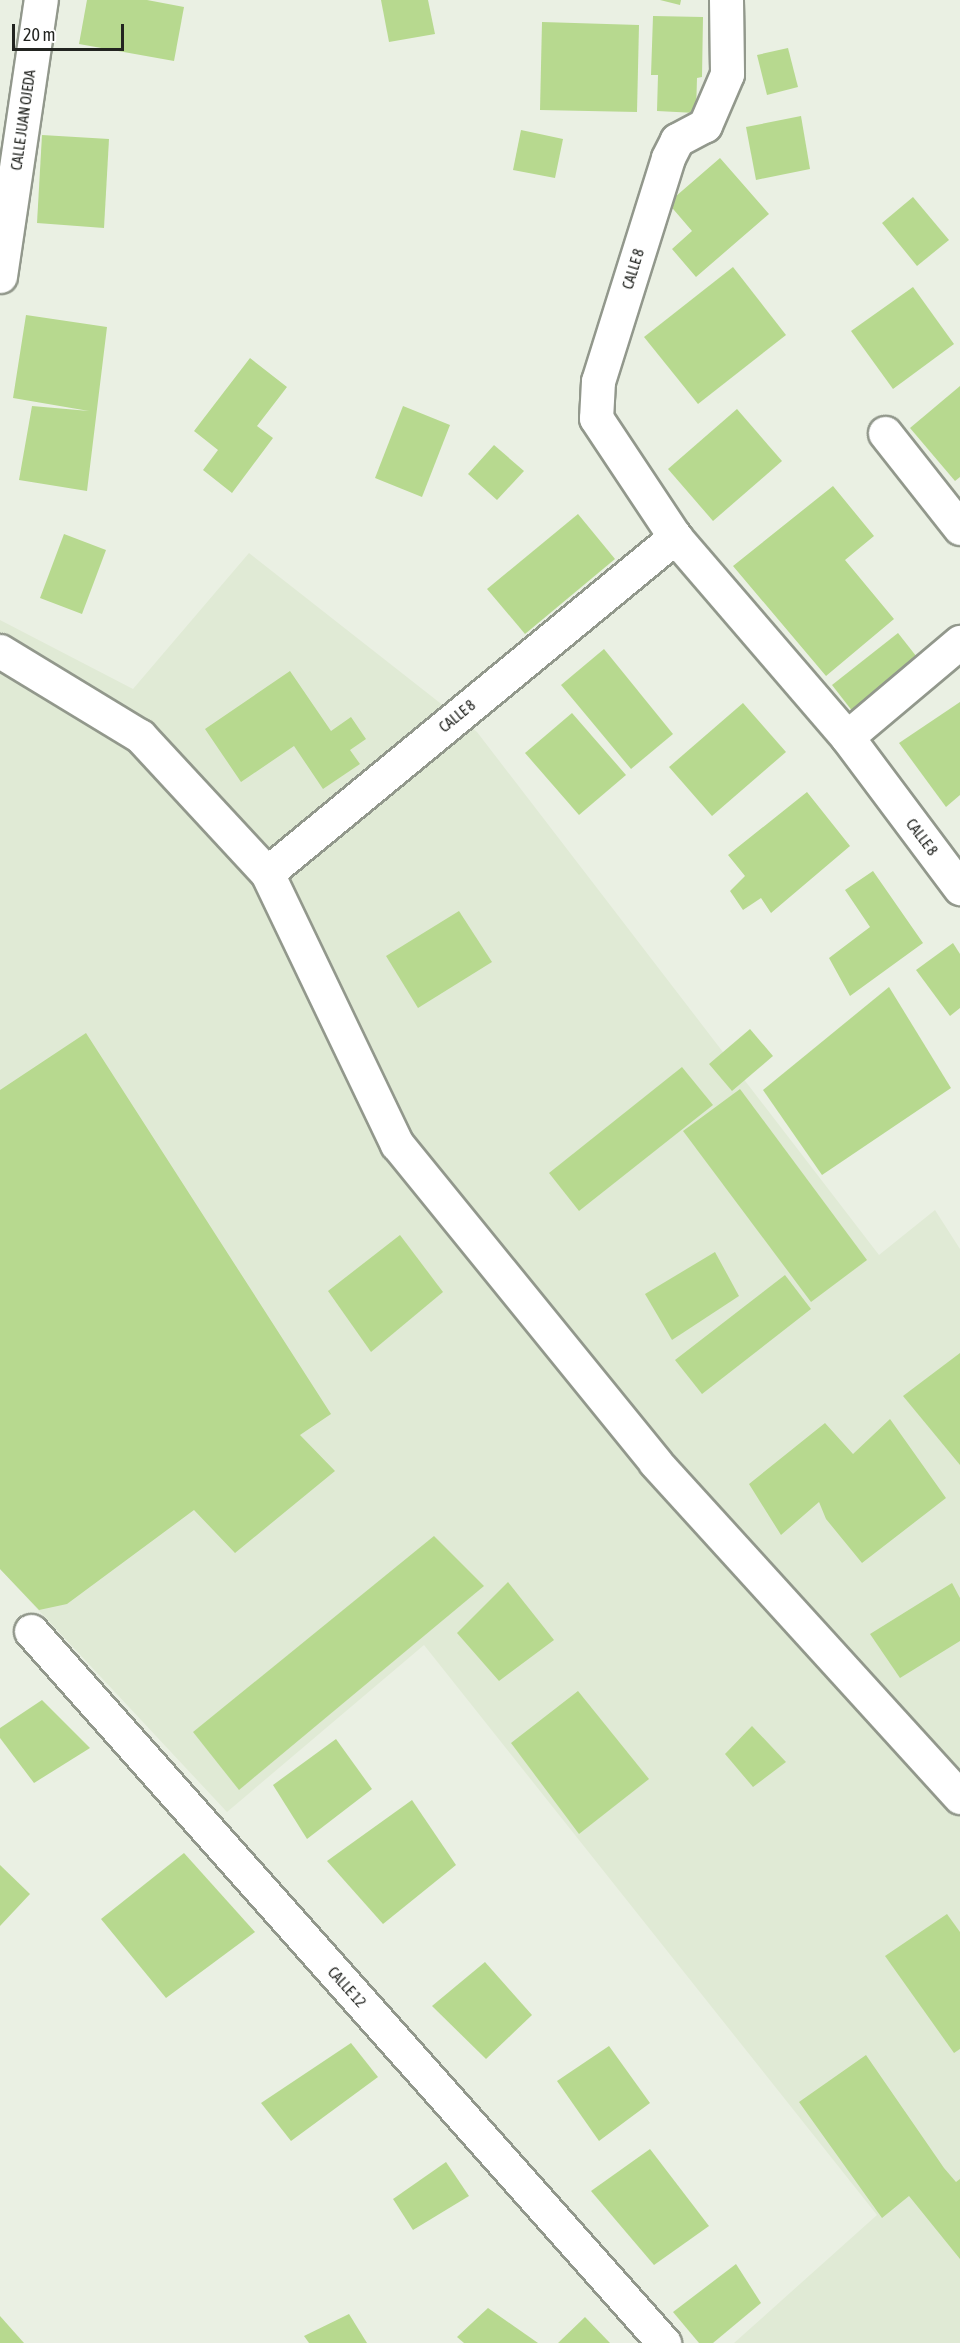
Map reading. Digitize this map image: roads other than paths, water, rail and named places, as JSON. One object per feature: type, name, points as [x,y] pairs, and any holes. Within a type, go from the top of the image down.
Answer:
[{"type":"street","name":"CALLE JUAN OJEDA","points":[[0,276],[41,0]]},
{"type":"street","name":"CALLE 8","points":[[726,0],[727,74],[705,125],[677,140],[668,158],[598,381],[597,418],[675,537],[847,737],[960,888]]},
{"type":"street","points":[[885,433],[960,528]]},
{"type":"street","name":"CALLE 8","points":[[267,873],[675,537]]},
{"type":"street","points":[[847,737],[960,642]]},
{"type":"street","points":[[0,651],[140,736],[267,873],[397,1144],[655,1462],[960,1797]]},
{"type":"street","name":"CALLE 12","points":[[31,1631],[664,2343]]}]
